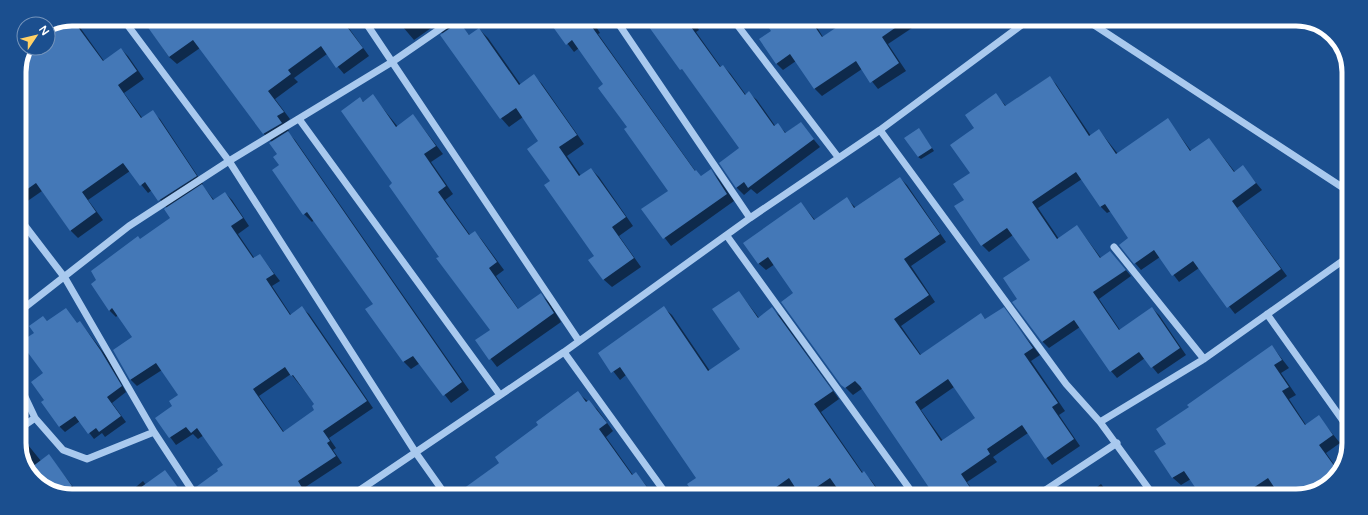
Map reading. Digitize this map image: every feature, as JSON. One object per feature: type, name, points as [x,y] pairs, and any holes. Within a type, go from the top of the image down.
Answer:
[{"type":"street","points":[[128,26],[229,161],[416,453],[441,489]]},
{"type":"street","points":[[368,26],[579,342]]},
{"type":"street","points":[[26,307],[65,278],[84,260],[129,226],[229,161],[392,62],[444,26]]},
{"type":"street","points":[[620,26],[750,218]]},
{"type":"street","points":[[738,26],[838,157]]},
{"type":"street","points":[[362,489],[579,342],[750,218],[880,130],[1020,26]]},
{"type":"street","points":[[1096,26],[1342,187]]},
{"type":"street","points":[[299,119],[500,395]]},
{"type":"street","points":[[880,130],[1066,384],[1117,442],[1149,489]]},
{"type":"street","points":[[26,227],[65,278],[154,432],[191,489]]},
{"type":"street","points":[[727,236],[910,489]]},
{"type":"street","points":[[1114,247],[1204,359]]},
{"type":"street","points":[[1100,422],[1204,359],[1342,261]]},
{"type":"street","points":[[1267,314],[1342,419]]},
{"type":"street","points":[[564,352],[663,489]]},
{"type":"street","points":[[26,399],[35,418],[63,450],[87,459],[154,432]]},
{"type":"street","points":[[26,424],[35,418]]},
{"type":"street","points":[[1047,489],[1117,442]]},
{"type":"building","points":[[77,26],[103,61],[121,48],[137,71],[118,85],[141,118],[153,110],[197,176],[158,201],[145,182],[140,186],[123,163],[82,192],[96,212],[70,231],[36,183],[26,190],[27,63],[30,56],[56,56],[56,30],[63,27]]},
{"type":"building","points":[[147,26],[346,26],[363,48],[336,68],[321,46],[288,70],[291,74],[268,91],[284,112],[277,116],[282,123],[263,134],[193,40],[169,57]]},
{"type":"building","points":[[453,26],[462,26],[469,35],[479,28],[519,85],[534,74],[577,135],[559,147],[579,176],[591,168],[626,217],[612,227],[634,258],[603,280],[588,260],[594,256],[544,185],[550,181],[527,149],[538,141],[516,108],[500,119],[440,35]]},
{"type":"building","points":[[552,26],[591,26],[695,171],[696,170],[701,176],[711,169],[727,194],[663,239],[641,209],[668,191],[624,129],[627,127],[598,88],[603,84],[572,40],[566,45]]},
{"type":"building","points":[[648,26],[690,26],[720,67],[723,65],[745,95],[749,91],[774,126],[778,123],[785,133],[801,122],[814,139],[748,188],[744,182],[736,188],[719,163],[739,148],[682,69],[680,70]]},
{"type":"building","points":[[768,26],[814,26],[822,37],[838,26],[898,26],[882,37],[899,63],[870,83],[856,61],[814,89],[790,54],[776,64],[759,39],[771,31]]},
{"type":"building","points":[[1050,76],[1089,136],[1099,129],[1116,154],[1168,118],[1190,151],[1209,138],[1234,172],[1243,165],[1256,183],[1232,201],[1281,269],[1227,308],[1193,261],[1172,276],[1154,250],[1134,264],[1119,245],[1128,238],[1105,204],[1100,207],[1076,172],[1032,202],[1057,239],[1077,225],[1100,258],[1110,251],[1126,270],[1093,292],[1119,330],[1152,307],[1180,348],[1151,368],[1139,352],[1110,372],[1074,320],[1042,342],[1012,302],[1017,299],[1003,278],[1030,260],[1007,228],[981,246],[954,206],[964,200],[953,184],[970,173],[950,145],[974,128],[965,115],[996,93],[1005,106]]},
{"type":"building","points":[[373,94],[396,127],[413,114],[436,146],[424,154],[446,186],[438,192],[469,235],[475,231],[497,262],[489,268],[518,309],[541,293],[554,313],[489,360],[475,340],[490,330],[436,258],[439,257],[389,186],[392,183],[341,111],[360,97],[363,102]]},
{"type":"building","points":[[919,128],[932,148],[918,157],[904,138]]},
{"type":"building","points":[[288,131],[462,382],[443,396],[413,356],[403,362],[365,309],[373,304],[307,212],[303,215],[272,170],[279,165],[273,157],[277,154],[269,143]]},
{"type":"building","points":[[900,177],[940,234],[904,259],[929,295],[894,319],[920,355],[981,313],[985,319],[1004,307],[1033,348],[1024,354],[1058,403],[1052,407],[1074,439],[1045,459],[1022,425],[987,449],[990,454],[961,474],[971,489],[930,489],[860,386],[855,381],[845,388],[841,385],[781,302],[793,293],[768,257],[758,264],[743,243],[801,202],[814,220],[847,197],[854,208]],"holes":[[[948,379],[975,418],[941,441],[915,402]]]},
{"type":"building","points":[[202,184],[213,200],[225,192],[243,218],[231,226],[253,258],[260,254],[274,274],[266,279],[290,315],[302,306],[367,401],[323,431],[330,441],[327,443],[336,456],[298,481],[303,489],[197,489],[196,487],[218,471],[217,469],[223,465],[197,428],[191,433],[186,427],[169,438],[155,418],[172,406],[169,401],[178,395],[156,363],[130,380],[113,350],[132,337],[112,308],[109,311],[91,284],[96,280],[91,271],[138,236],[140,239],[170,218],[164,209]],"holes":[[[285,367],[291,376],[293,375],[314,404],[312,406],[314,410],[283,432],[253,389]]]},
{"type":"building","points":[[739,291],[758,318],[772,307],[833,391],[814,404],[862,473],[864,471],[877,489],[838,489],[830,478],[814,489],[796,489],[789,478],[773,489],[691,489],[687,484],[696,478],[620,367],[611,373],[598,353],[664,306],[708,371],[740,349],[712,309]]},
{"type":"building","points":[[66,308],[77,323],[80,321],[101,351],[122,386],[107,397],[121,416],[99,432],[96,428],[88,434],[75,416],[59,427],[41,402],[44,400],[31,382],[43,373],[26,350],[26,338],[34,333],[29,326],[43,316],[47,321]]},
{"type":"building","points":[[1272,345],[1282,360],[1274,365],[1289,387],[1282,391],[1305,425],[1319,415],[1333,435],[1319,445],[1335,467],[1321,481],[1311,487],[1302,489],[1275,489],[1268,478],[1252,489],[1196,489],[1184,471],[1172,478],[1154,451],[1166,444],[1156,429],[1189,407],[1187,405]]},
{"type":"building","points":[[578,391],[586,402],[589,400],[607,423],[599,429],[632,475],[636,472],[648,489],[463,489],[499,463],[495,457],[538,425],[536,422]]},
{"type":"building","points":[[49,454],[72,486],[68,489],[57,487],[44,479],[32,467]]},
{"type":"building","points":[[165,470],[179,489],[139,489]]}]
